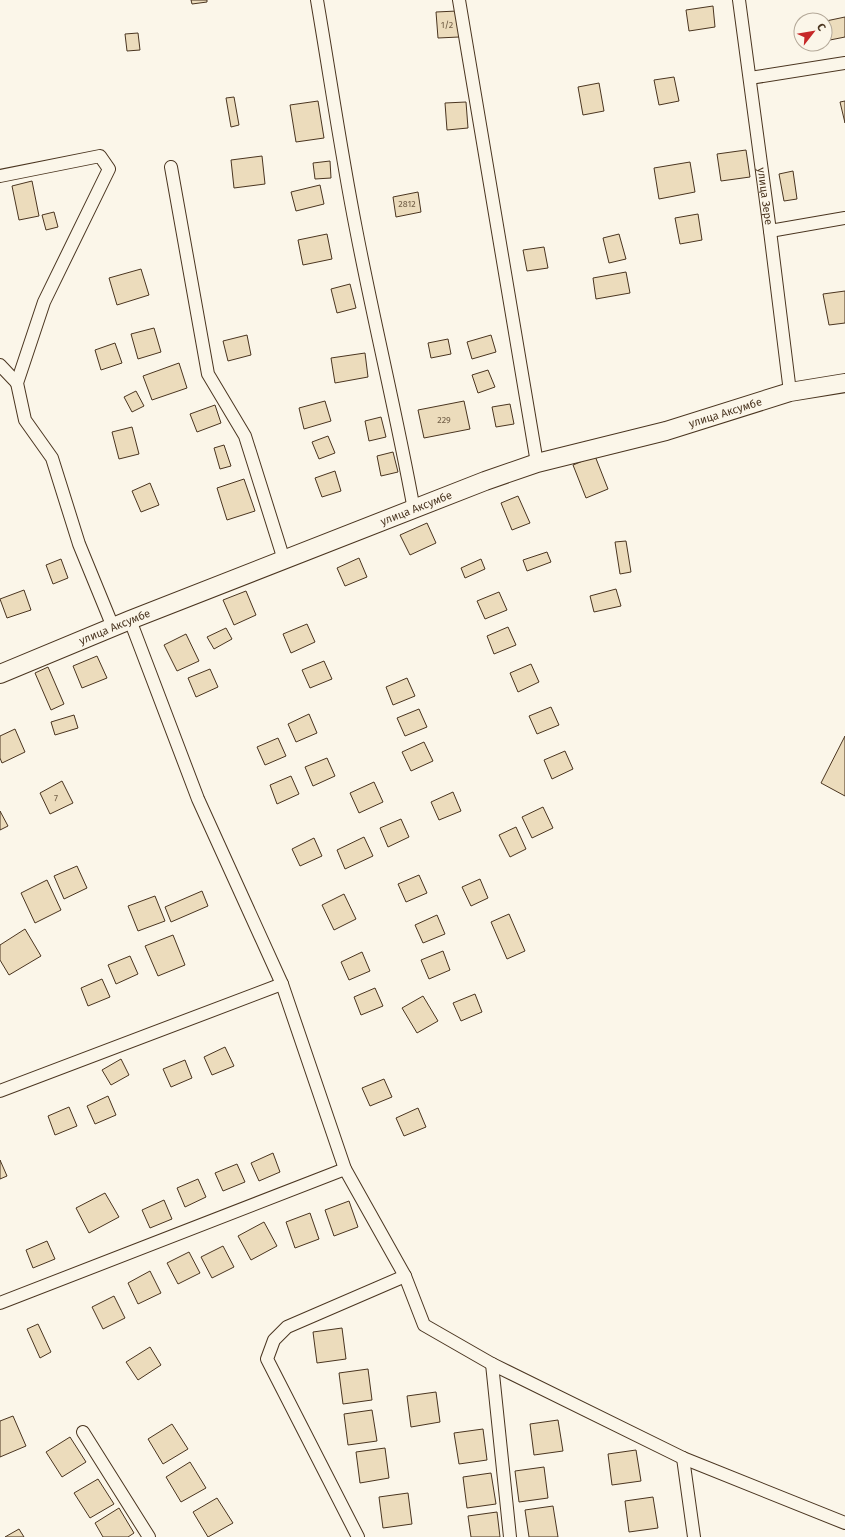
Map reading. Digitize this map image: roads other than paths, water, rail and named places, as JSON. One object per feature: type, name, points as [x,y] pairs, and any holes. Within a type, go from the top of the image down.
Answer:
[{"type":"main road","name":"улица Аксумбе","points":[[0,674],[130,620],[485,481],[537,463],[666,431],[790,392],[845,383]]},
{"type":"street","points":[[316,0],[356,228],[384,365],[401,438],[414,510]]},
{"type":"street","points":[[459,0],[537,463]]},
{"type":"street","name":"улица Зере","points":[[739,0],[790,392]]},
{"type":"street","points":[[750,78],[845,63]]},
{"type":"street","points":[[0,176],[100,156],[109,169],[44,302],[17,383],[24,420],[52,458],[79,544],[113,627]]},
{"type":"street","points":[[171,167],[208,374],[245,436],[284,560]]},
{"type":"street","points":[[770,231],[845,218]]},
{"type":"street","points":[[0,365],[17,383]]},
{"type":"street","points":[[130,620],[198,799],[282,984],[345,1169],[404,1276],[424,1325],[492,1364],[683,1458],[845,1523]]},
{"type":"street","points":[[0,1091],[282,984]]},
{"type":"street","points":[[0,1303],[345,1169]]},
{"type":"street","points":[[358,1537],[267,1359],[274,1340],[287,1327],[404,1276]]},
{"type":"street","points":[[492,1364],[510,1537]]},
{"type":"street","points":[[84,1432],[149,1537]]},
{"type":"street","points":[[683,1458],[694,1537]]}]
